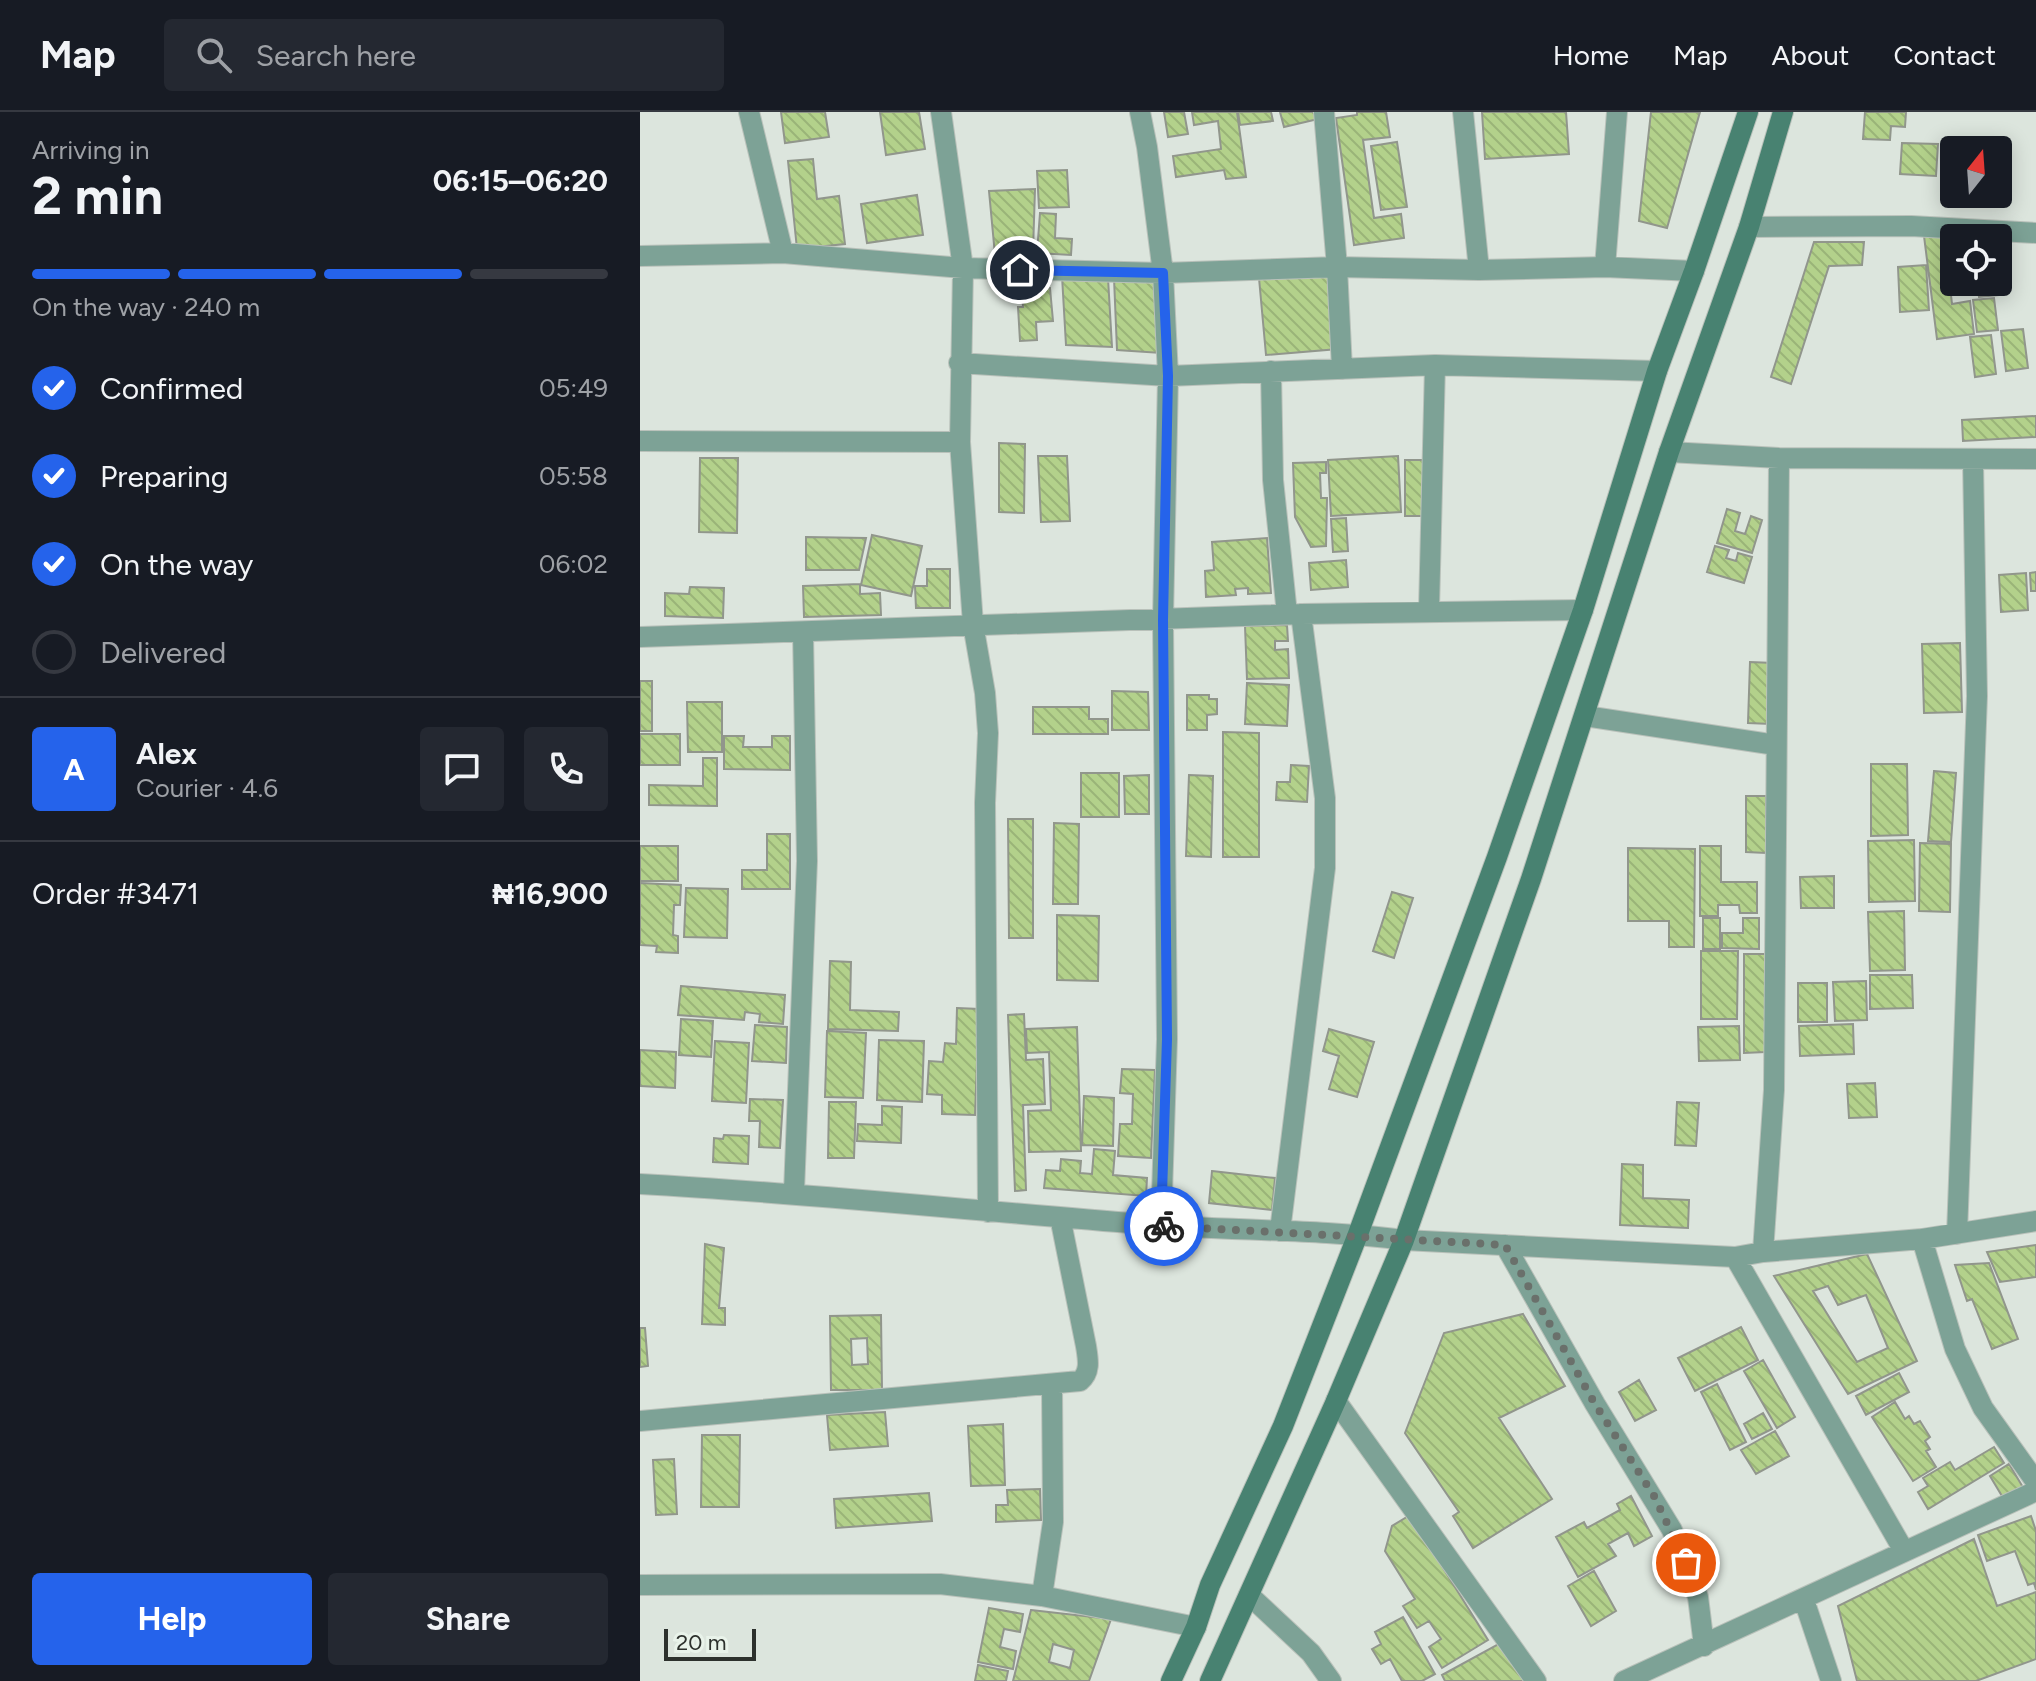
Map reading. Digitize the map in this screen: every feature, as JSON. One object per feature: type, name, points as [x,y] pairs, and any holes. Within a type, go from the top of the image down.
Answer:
[{"type":"main road","points":[[1171,1681],[1196,1627],[1210,1585],[1283,1426],[1358,1234],[1497,857],[1583,610],[1657,371],[1748,112]]},
{"type":"main road","points":[[1210,1681],[1336,1401],[1404,1240],[1531,879],[1585,716],[1612,622],[1749,227],[1783,112]]},
{"type":"street","points":[[749,112],[783,253]]},
{"type":"street","points":[[941,112],[963,268],[960,442],[973,624],[985,693],[988,733],[985,803],[988,1212]]},
{"type":"street","points":[[1140,112],[1163,273],[1168,376],[1163,620],[1167,1039],[1161,1225]]},
{"type":"street","points":[[1324,112],[1342,369]]},
{"type":"street","points":[[1463,112],[1479,270]]},
{"type":"street","points":[[1605,267],[1617,112]]},
{"type":"street","points":[[1749,227],[1911,226],[2036,233]]},
{"type":"street","points":[[640,256],[783,253],[963,268],[1163,273],[1337,267],[1479,270],[1605,267],[1694,271]]},
{"type":"street","points":[[959,363],[1168,376],[1435,365],[1657,371]]},
{"type":"street","points":[[1429,610],[1435,365]]},
{"type":"street","points":[[1271,371],[1273,480],[1325,798],[1325,868],[1280,1231]]},
{"type":"street","points":[[640,441],[960,442]]},
{"type":"street","points":[[1669,452],[1779,458],[2036,459]]},
{"type":"street","points":[[1763,1252],[1774,1090],[1779,458]]},
{"type":"street","points":[[1957,1234],[1977,696],[1973,459]]},
{"type":"street","points":[[640,637],[1429,610],[1583,610]]},
{"type":"street","points":[[794,1192],[807,861],[803,632]]},
{"type":"street","points":[[1585,716],[1776,745]]},
{"type":"street","points":[[640,1184],[794,1192],[988,1212],[1161,1225],[1735,1257],[1922,1239],[2036,1221]]},
{"type":"street","points":[[640,1421],[1080,1381],[1085,1376],[1088,1363],[1060,1217]]},
{"type":"street","points":[[1922,1239],[1955,1349],[1977,1396],[2036,1482]]},
{"type":"street","points":[[1505,1245],[1595,1404],[1672,1530],[1698,1597],[1704,1646]]},
{"type":"street","points":[[1735,1257],[1904,1551]]},
{"type":"street","points":[[1042,1596],[1053,1522],[1052,1384]]},
{"type":"street","points":[[1336,1401],[1536,1681]]},
{"type":"street","points":[[1624,1681],[2036,1491]]},
{"type":"street","points":[[640,1585],[940,1584],[1042,1596],[1196,1627]]},
{"type":"street","points":[[1249,1595],[1311,1653],[1331,1681]]},
{"type":"street","points":[[1804,1600],[1831,1681]]},
{"type":"building","points":[[781,112],[825,112],[829,137],[785,143]]},
{"type":"building","points":[[880,112],[919,112],[925,149],[886,155]]},
{"type":"building","points":[[1164,112],[1184,112],[1188,134],[1168,137]]},
{"type":"building","points":[[1192,112],[1237,112],[1246,177],[1226,179],[1224,170],[1176,177],[1173,156],[1221,149],[1218,121],[1194,125]]},
{"type":"building","points":[[1238,112],[1271,112],[1273,121],[1240,125]]},
{"type":"building","points":[[1280,112],[1316,112],[1318,119],[1284,127]]},
{"type":"building","points":[[1357,112],[1386,112],[1390,137],[1363,140],[1374,218],[1401,214],[1404,238],[1354,245],[1336,118],[1357,115]]},
{"type":"building","points":[[1482,112],[1566,112],[1569,154],[1485,159]]},
{"type":"building","points":[[1651,112],[1700,112],[1667,228],[1639,221]]},
{"type":"building","points":[[1865,112],[1906,112],[1905,127],[1891,126],[1890,140],[1863,139]]},
{"type":"building","points":[[1397,142],[1407,207],[1381,210],[1371,146]]},
{"type":"building","points":[[1902,143],[1938,144],[1936,176],[1900,174]]},
{"type":"building","points":[[813,159],[817,199],[839,196],[845,244],[797,249],[788,161]]},
{"type":"building","points":[[1067,170],[1069,207],[1039,208],[1037,171]]},
{"type":"building","points":[[1035,189],[1033,251],[995,255],[989,191]]},
{"type":"building","points":[[917,195],[923,235],[867,243],[861,204]]},
{"type":"building","points":[[1040,213],[1056,214],[1055,238],[1072,239],[1071,255],[1037,253]]},
{"type":"building","points":[[1924,236],[1940,237],[1940,296],[1951,296],[1952,304],[1970,301],[1974,334],[1937,339]]},
{"type":"building","points":[[1814,242],[1864,242],[1862,265],[1829,266],[1791,384],[1771,377]]},
{"type":"building","points":[[1926,265],[1929,310],[1900,312],[1898,267]]},
{"type":"building","points":[[1032,274],[1034,290],[1050,288],[1053,321],[1036,322],[1037,340],[1020,341],[1018,307],[1023,307],[1021,275]]},
{"type":"building","points":[[1062,276],[1108,278],[1112,347],[1066,345]]},
{"type":"building","points":[[1330,276],[1338,349],[1266,355],[1259,278]]},
{"type":"building","points":[[1114,278],[1157,281],[1161,353],[1117,350]]},
{"type":"building","points":[[1994,298],[1998,330],[1977,332],[1973,300]]},
{"type":"building","points":[[2023,329],[2028,368],[2006,371],[2001,331]]},
{"type":"building","points":[[1991,335],[1996,374],[1975,377],[1970,337]]},
{"type":"building","points":[[2036,416],[2036,437],[1963,441],[1962,420]]},
{"type":"building","points":[[999,443],[1025,444],[1024,513],[999,512]]},
{"type":"building","points":[[1038,456],[1067,456],[1070,521],[1041,522]]},
{"type":"building","points":[[1398,456],[1401,512],[1331,516],[1328,460]]},
{"type":"building","points":[[700,458],[738,458],[737,533],[699,532]]},
{"type":"building","points":[[1405,460],[1429,460],[1428,516],[1405,516]]},
{"type":"building","points":[[1326,462],[1326,473],[1320,473],[1321,498],[1327,498],[1326,546],[1311,547],[1295,517],[1293,463]]},
{"type":"building","points":[[1727,509],[1740,513],[1735,531],[1745,534],[1751,516],[1762,520],[1752,553],[1717,543]]},
{"type":"building","points":[[1346,518],[1348,551],[1333,552],[1331,519]]},
{"type":"building","points":[[872,535],[922,546],[911,596],[861,585]]},
{"type":"building","points":[[806,537],[866,538],[859,570],[806,570]]},
{"type":"building","points":[[1267,538],[1271,593],[1248,594],[1248,588],[1235,589],[1236,595],[1206,597],[1205,571],[1214,570],[1212,542]]},
{"type":"building","points":[[1715,546],[1729,550],[1726,558],[1736,561],[1738,553],[1752,557],[1744,583],[1707,572]]},
{"type":"building","points":[[1346,560],[1348,587],[1311,590],[1309,563]]},
{"type":"building","points":[[927,569],[950,569],[950,608],[916,608],[915,586],[927,586]]},
{"type":"building","points":[[2036,572],[2036,591],[2031,591],[2030,573]]},
{"type":"building","points":[[2026,573],[2028,610],[2001,612],[1999,575]]},
{"type":"building","points":[[860,584],[860,594],[880,593],[881,615],[804,617],[803,586]]},
{"type":"building","points":[[690,587],[724,588],[723,618],[665,616],[665,593],[689,594]]},
{"type":"building","points":[[1287,625],[1288,641],[1275,641],[1275,650],[1288,649],[1289,678],[1247,679],[1245,626]]},
{"type":"building","points":[[1960,643],[1962,712],[1924,713],[1922,644]]},
{"type":"building","points":[[1750,662],[1773,663],[1771,724],[1748,723]]},
{"type":"building","points":[[640,681],[652,681],[652,731],[640,731]]},
{"type":"building","points":[[1247,683],[1289,685],[1287,726],[1245,724]]},
{"type":"building","points":[[1112,691],[1148,692],[1149,730],[1112,730]]},
{"type":"building","points":[[1187,695],[1209,695],[1209,699],[1217,699],[1217,714],[1207,715],[1207,730],[1187,730]]},
{"type":"building","points":[[687,702],[722,702],[722,752],[688,752]]},
{"type":"building","points":[[1033,707],[1089,707],[1089,719],[1108,719],[1108,734],[1033,734]]},
{"type":"building","points":[[1223,732],[1259,733],[1259,857],[1223,857]]},
{"type":"building","points":[[640,734],[680,734],[680,765],[640,765]]},
{"type":"building","points":[[724,736],[744,736],[743,747],[772,747],[772,736],[790,736],[790,770],[724,769]]},
{"type":"building","points":[[703,758],[717,758],[717,806],[649,805],[649,785],[703,786]]},
{"type":"building","points":[[1871,764],[1907,764],[1908,835],[1871,836]]},
{"type":"building","points":[[1291,765],[1309,766],[1307,802],[1276,800],[1277,782],[1290,782]]},
{"type":"building","points":[[1934,771],[1956,773],[1951,842],[1928,841]]},
{"type":"building","points":[[1081,773],[1119,773],[1119,817],[1081,817]]},
{"type":"building","points":[[1149,775],[1149,814],[1125,814],[1124,776]]},
{"type":"building","points":[[1189,775],[1213,776],[1211,857],[1186,856]]},
{"type":"building","points":[[1746,796],[1766,796],[1766,853],[1746,852]]},
{"type":"building","points":[[1008,819],[1033,819],[1033,938],[1009,938]]},
{"type":"building","points":[[1054,823],[1079,824],[1078,904],[1053,904]]},
{"type":"building","points":[[767,834],[790,834],[790,889],[742,889],[742,870],[767,870]]},
{"type":"building","points":[[1914,840],[1915,901],[1869,902],[1868,841]]},
{"type":"building","points":[[1920,843],[1951,844],[1950,912],[1919,911]]},
{"type":"building","points":[[640,846],[678,846],[678,881],[640,881]]},
{"type":"building","points":[[1700,846],[1721,846],[1721,882],[1757,882],[1757,913],[1740,913],[1739,905],[1718,905],[1718,916],[1700,916]]},
{"type":"building","points":[[1628,848],[1695,849],[1694,947],[1669,947],[1669,921],[1628,921]]},
{"type":"building","points":[[1834,876],[1834,908],[1801,908],[1800,877]]},
{"type":"building","points":[[640,883],[681,885],[680,905],[674,905],[673,935],[678,936],[678,953],[656,952],[657,946],[640,945]]},
{"type":"building","points":[[686,888],[728,889],[727,938],[684,937]]},
{"type":"building","points":[[1392,892],[1413,898],[1394,958],[1373,951]]},
{"type":"building","points":[[1904,911],[1905,970],[1870,971],[1868,912]]},
{"type":"building","points":[[1057,915],[1099,916],[1098,981],[1057,980]]},
{"type":"building","points":[[1703,918],[1720,918],[1720,949],[1703,949]]},
{"type":"building","points":[[1743,918],[1759,918],[1759,949],[1722,948],[1722,933],[1743,933]]},
{"type":"building","points":[[1701,951],[1738,951],[1737,1019],[1701,1019]]},
{"type":"building","points":[[1744,954],[1766,954],[1765,1052],[1744,1053]]},
{"type":"building","points":[[830,961],[851,962],[850,1010],[899,1012],[898,1031],[828,1029]]},
{"type":"building","points":[[1870,975],[1912,975],[1913,1008],[1870,1009]]},
{"type":"building","points":[[1866,981],[1867,1020],[1835,1021],[1833,982]]},
{"type":"building","points":[[1798,983],[1827,983],[1827,1022],[1798,1022]]},
{"type":"building","points":[[681,986],[785,995],[783,1024],[759,1022],[760,1014],[745,1012],[744,1020],[678,1015]]},
{"type":"building","points":[[957,1008],[979,1009],[975,1115],[942,1114],[942,1095],[927,1094],[929,1061],[943,1062],[945,1043],[956,1044]]},
{"type":"building","points":[[1024,1014],[1026,1060],[1043,1059],[1045,1104],[1023,1105],[1026,1190],[1015,1191],[1008,1015]]},
{"type":"building","points":[[681,1019],[713,1021],[711,1057],[679,1055]]},
{"type":"building","points":[[1853,1024],[1854,1054],[1800,1056],[1799,1026]]},
{"type":"building","points":[[755,1025],[787,1027],[786,1063],[752,1061]]},
{"type":"building","points":[[1739,1026],[1740,1060],[1699,1061],[1698,1027]]},
{"type":"building","points":[[1077,1027],[1081,1151],[1029,1152],[1028,1111],[1051,1110],[1049,1052],[1027,1053],[1026,1029]]},
{"type":"building","points":[[1329,1029],[1374,1042],[1357,1097],[1329,1089],[1339,1056],[1323,1051]]},
{"type":"building","points":[[827,1031],[866,1033],[863,1098],[825,1097]]},
{"type":"building","points":[[879,1040],[924,1041],[922,1102],[877,1100]]},
{"type":"building","points":[[715,1041],[749,1043],[746,1103],[712,1101]]},
{"type":"building","points":[[640,1050],[676,1052],[675,1088],[640,1086]]},
{"type":"building","points":[[1122,1069],[1155,1070],[1151,1158],[1118,1156],[1120,1124],[1132,1124],[1133,1094],[1120,1093]]},
{"type":"building","points":[[1875,1083],[1877,1117],[1849,1118],[1847,1084]]},
{"type":"building","points":[[1084,1096],[1114,1098],[1113,1146],[1082,1145]]},
{"type":"building","points":[[750,1099],[783,1100],[780,1148],[759,1147],[760,1121],[749,1121]]},
{"type":"building","points":[[829,1102],[856,1102],[854,1158],[828,1158]]},
{"type":"building","points":[[1677,1102],[1699,1103],[1696,1146],[1675,1145]]},
{"type":"building","points":[[882,1106],[902,1107],[901,1143],[857,1141],[858,1124],[882,1125]]},
{"type":"building","points":[[724,1135],[749,1136],[748,1164],[713,1162],[714,1138],[723,1139]]},
{"type":"building","points":[[1094,1149],[1115,1151],[1113,1175],[1147,1178],[1146,1196],[1044,1188],[1046,1170],[1060,1171],[1061,1159],[1081,1161],[1080,1173],[1092,1174]]},
{"type":"building","points":[[1622,1164],[1643,1165],[1643,1198],[1689,1200],[1688,1228],[1620,1225]]},
{"type":"building","points":[[1212,1171],[1275,1178],[1272,1210],[1209,1203]]},
{"type":"building","points":[[705,1244],[724,1248],[719,1308],[725,1308],[725,1325],[702,1324]]},
{"type":"building","points":[[2036,1245],[2036,1277],[2000,1282],[1987,1252]]},
{"type":"building","points":[[1867,1254],[1917,1361],[1848,1394],[1774,1276]],"holes":[[[1828,1286],[1838,1305],[1866,1295],[1888,1348],[1857,1362],[1813,1291]]]},
{"type":"building","points":[[1989,1263],[2018,1339],[1992,1349],[1972,1299],[1967,1301],[1955,1265]]},
{"type":"building","points":[[1523,1314],[1565,1386],[1499,1418],[1552,1499],[1473,1548],[1453,1516],[1459,1512],[1405,1433],[1444,1333]]},
{"type":"building","points":[[881,1315],[882,1390],[831,1390],[830,1316]],"holes":[[[867,1338],[868,1364],[852,1365],[851,1339]]]},
{"type":"building","points":[[1741,1327],[1758,1360],[1695,1391],[1678,1358]]},
{"type":"building","points":[[640,1328],[645,1328],[648,1366],[640,1367]]},
{"type":"building","points":[[1763,1360],[1795,1417],[1777,1428],[1744,1371]]},
{"type":"building","points":[[1899,1373],[1909,1392],[1866,1415],[1856,1396]]},
{"type":"building","points":[[1639,1380],[1656,1410],[1635,1421],[1619,1392]]},
{"type":"building","points":[[1717,1384],[1746,1442],[1730,1450],[1701,1392]]},
{"type":"building","points":[[1895,1402],[1905,1419],[1909,1416],[1914,1424],[1920,1421],[1930,1437],[1925,1441],[1930,1449],[1926,1451],[1936,1467],[1913,1481],[1872,1417]]},
{"type":"building","points":[[885,1412],[888,1446],[830,1450],[827,1415]]},
{"type":"building","points":[[1763,1413],[1772,1429],[1752,1439],[1744,1424]]},
{"type":"building","points":[[1003,1424],[1005,1485],[971,1486],[968,1426]]},
{"type":"building","points":[[1775,1431],[1789,1456],[1756,1474],[1741,1450]]},
{"type":"building","points":[[702,1435],[740,1435],[739,1507],[701,1507]]},
{"type":"building","points":[[1994,1447],[2004,1463],[1928,1509],[1918,1492],[1928,1486],[1923,1478],[1950,1462],[1955,1470]]},
{"type":"building","points":[[674,1459],[677,1514],[656,1515],[653,1460]]},
{"type":"building","points":[[2009,1464],[2024,1489],[2005,1501],[1990,1476]]},
{"type":"building","points":[[1040,1489],[1041,1520],[996,1522],[996,1505],[1008,1505],[1007,1490]]},
{"type":"building","points":[[929,1493],[932,1521],[836,1528],[834,1499]]},
{"type":"building","points":[[1631,1496],[1652,1536],[1634,1546],[1628,1533],[1608,1544],[1616,1556],[1578,1577],[1556,1537],[1584,1522],[1587,1528],[1620,1510],[1617,1504]]},
{"type":"building","points":[[1410,1515],[1488,1640],[1442,1668],[1429,1647],[1441,1639],[1429,1621],[1417,1628],[1403,1606],[1415,1599],[1385,1551],[1392,1526]]},
{"type":"building","points":[[2031,1516],[2036,1531],[2036,1590],[2034,1583],[2028,1585],[2015,1551],[1987,1561],[1978,1535]]},
{"type":"building","points":[[1974,1539],[1997,1606],[2036,1592],[2036,1659],[1976,1681],[1857,1681],[1838,1606]]},
{"type":"building","points":[[1594,1571],[1616,1611],[1591,1626],[1568,1586]]},
{"type":"building","points":[[989,1608],[1023,1614],[1020,1632],[1004,1629],[1000,1647],[1016,1651],[1013,1669],[978,1662]]},
{"type":"building","points":[[1031,1610],[1111,1619],[1089,1681],[1013,1681]],"holes":[[[1053,1644],[1074,1650],[1070,1668],[1049,1662]]]},
{"type":"building","points":[[1403,1617],[1435,1674],[1422,1681],[1402,1681],[1390,1659],[1381,1664],[1372,1649],[1381,1644],[1375,1632]]},
{"type":"building","points":[[1504,1641],[1526,1681],[1445,1681],[1442,1675]]},
{"type":"building","points":[[978,1665],[1008,1671],[1006,1681],[975,1681]]},
{"type":"way so far","points":[[1164,1226],[1358,1234],[1404,1240],[1505,1245],[1595,1404],[1654,1496],[1686,1563]]},
{"type":"route","points":[[1020,270],[1163,273],[1168,376],[1163,620],[1167,1012],[1161,1225],[1164,1226]]}]
